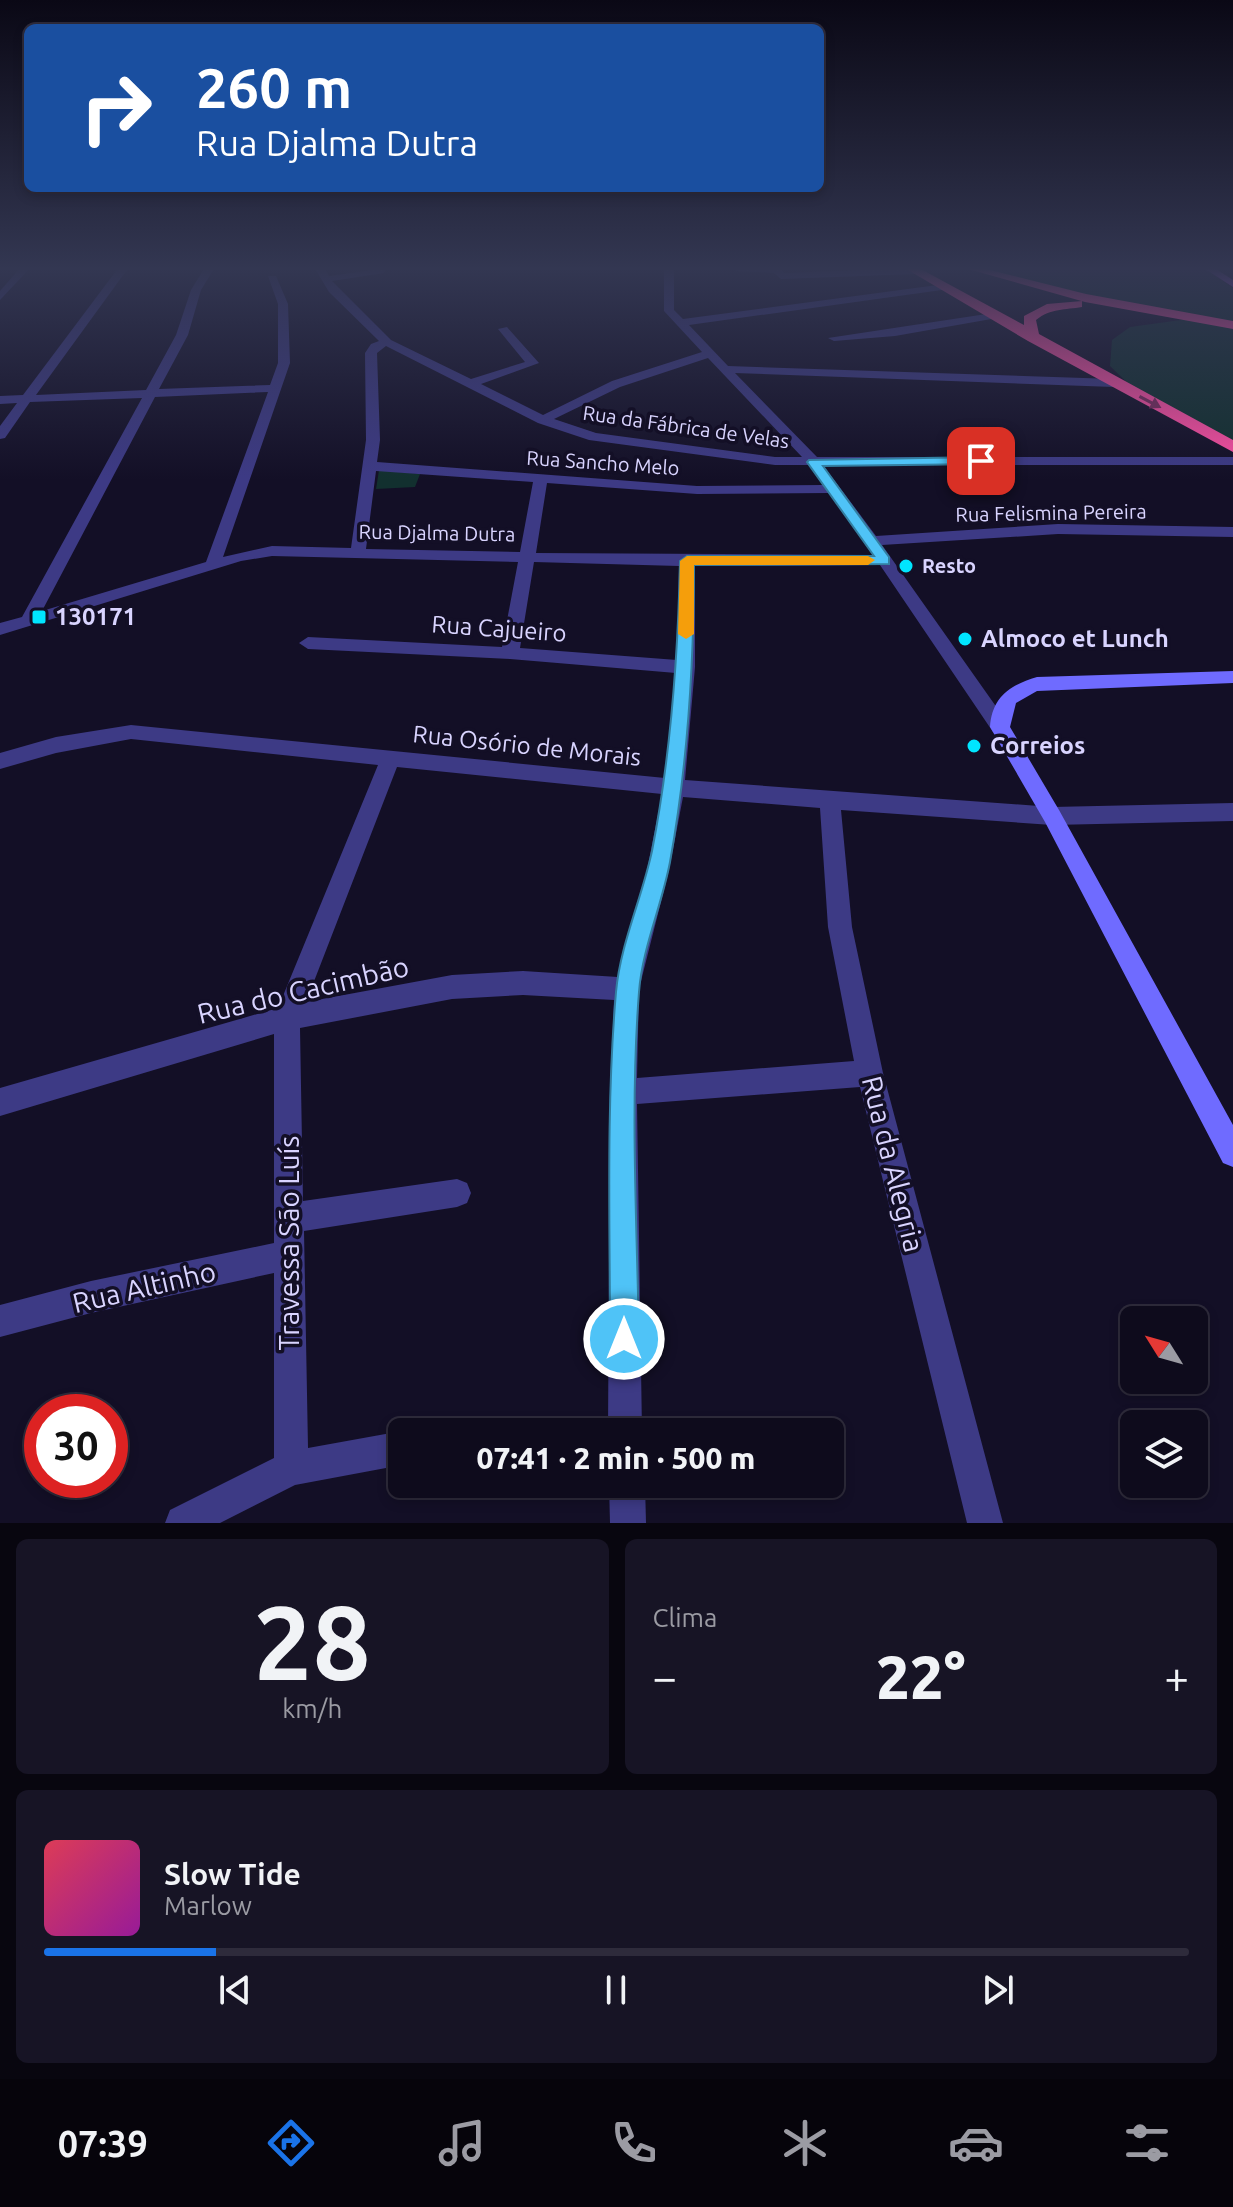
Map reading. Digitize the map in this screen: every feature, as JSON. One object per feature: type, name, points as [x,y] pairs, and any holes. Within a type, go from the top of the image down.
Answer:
[{"type":"highway","points":[[1033,338],[1233,447]]},
{"type":"main road","points":[[1233,677],[1037,684],[1010,696],[1000,713],[1000,727],[1052,816],[1233,1153]]},
{"type":"street","points":[[0,435],[71,338]]},
{"type":"street","points":[[28,621],[180,338]]},
{"type":"street","points":[[212,566],[284,363],[284,338]]},
{"type":"street","name":"Rua da Fábrica de Velas","points":[[383,338],[543,420],[594,437],[747,459],[814,462],[1233,461]]},
{"type":"street","points":[[472,383],[533,363],[511,338]]},
{"type":"street","points":[[694,338],[814,462],[1000,727]]},
{"type":"street","points":[[358,551],[373,440],[371,353],[375,346],[387,342]]},
{"type":"street","points":[[543,420],[708,354]]},
{"type":"street","points":[[725,369],[1114,383]]},
{"type":"street","points":[[0,400],[276,388]]},
{"type":"street","name":"Rua Sancho Melo","points":[[368,466],[697,490],[834,489]]},
{"type":"street","points":[[510,653],[525,555],[541,479]]},
{"type":"street","name":"Rua Felismina Pereira","points":[[871,541],[1058,529],[1233,532]]},
{"type":"street","name":"Rua Djalma Dutra","points":[[0,629],[272,551],[687,561],[884,560]]},
{"type":"street","points":[[625,1418],[623,1092],[627,989],[658,870],[674,788],[686,667],[687,561]]},
{"type":"street","name":"Rua Cajueiro","points":[[308,643],[510,653],[686,667]]},
{"type":"street","name":"Rua Osório de Morais","points":[[0,761],[56,745],[131,732],[674,788],[1052,816],[1233,812]]},
{"type":"street","points":[[287,1018],[391,757]]},
{"type":"street","name":"Rua da Alegria","points":[[830,799],[840,927],[870,1073],[985,1523]]},
{"type":"street","name":"Rua do Cacimbão","points":[[0,1102],[287,1018],[452,987],[523,983],[627,989]]},
{"type":"street","name":"Travessa São Luís","points":[[287,1018],[291,1468]]},
{"type":"street","points":[[623,1092],[870,1073]]},
{"type":"street","points":[[289,1218],[457,1193]]},
{"type":"street","name":"Rua Altinho","points":[[0,1321],[91,1297],[289,1255]]},
{"type":"street","points":[[183,1523],[291,1468],[388,1451]]},
{"type":"street","points":[[627,1498],[628,1523]]},
{"type":"green space","points":[[1233,338],[1233,445],[1141,396],[1110,366],[1112,340]]},
{"type":"green space","points":[[379,470],[420,474],[415,487],[376,489]]},
{"type":"slow traffic","points":[[686,634],[687,561],[868,560]]},
{"type":"place","name":"Resto","points":[[906,566]]},
{"type":"place","name":"130171","points":[[39,617]]},
{"type":"place","name":"Almoco et Lunch","points":[[965,639]]},
{"type":"place","name":"Correios","points":[[974,746]]},
{"type":"route","points":[[624,1339],[623,1092],[627,989],[658,870],[674,788],[686,667],[687,561],[884,560],[814,462],[981,461]]}]
